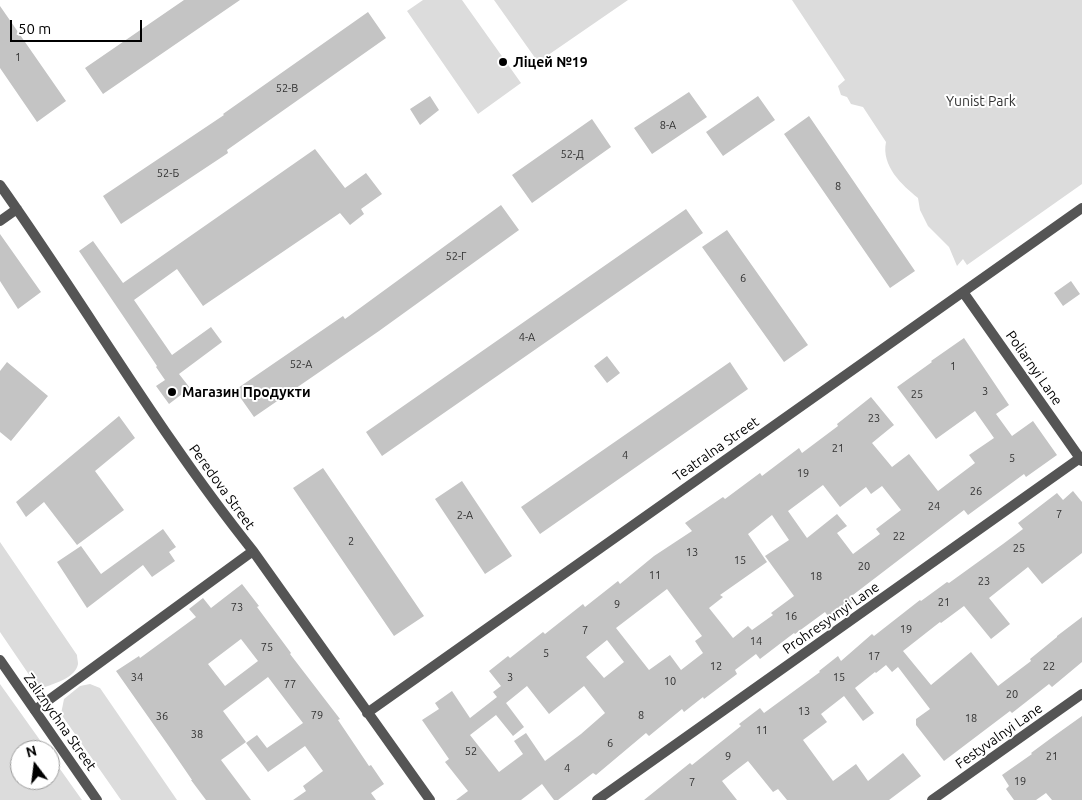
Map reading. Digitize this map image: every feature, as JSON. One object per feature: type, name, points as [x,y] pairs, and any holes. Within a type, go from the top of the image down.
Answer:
[{"type":"street","name":"Peredova Street","points":[[0,185],[129,379],[221,511],[253,551],[430,800]]},
{"type":"street","name":"Teatralna Street","points":[[367,713],[1082,208]]},
{"type":"street","points":[[0,221],[17,209]]},
{"type":"street","name":"Poliarnyi Lane","points":[[963,292],[1081,459]]},
{"type":"street","name":"Prohresyvnyi Lane","points":[[598,800],[1081,459]]},
{"type":"street","points":[[35,710],[253,551]]},
{"type":"street","name":"Zaliznychna Street","points":[[0,660],[97,800]]},
{"type":"street","name":"Festyvalnyi Lane","points":[[932,800],[1082,694]]},
{"type":"green space","points":[[423,0],[462,0],[521,83],[478,114],[407,11]]},
{"type":"green space","points":[[494,0],[628,0],[538,62]]},
{"type":"green space","name":"Yunist Park","points":[[792,0],[1082,0],[1082,184],[967,265],[963,259],[957,266],[949,247],[928,226],[920,210],[918,198],[894,174],[885,151],[886,142],[863,107],[851,104],[847,97],[841,95],[838,86],[845,80]]},
{"type":"green space","points":[[0,542],[77,655],[78,664],[74,673],[55,684],[45,687],[34,682],[0,632]]},
{"type":"green space","points":[[0,684],[40,740],[10,740],[10,790],[60,790],[60,769],[82,800],[0,800]]},
{"type":"green space","points":[[90,684],[100,688],[177,800],[121,800],[61,714],[64,699],[80,686]]},
{"type":"building","points":[[184,0],[240,0],[103,94],[85,68]]},
{"type":"building","points":[[0,6],[66,101],[37,122],[0,68]]},
{"type":"building","points":[[368,12],[386,38],[227,150],[228,153],[121,224],[103,196],[224,115]]},
{"type":"building","points":[[689,92],[707,117],[652,154],[634,128]]},
{"type":"building","points":[[430,96],[439,110],[420,125],[410,109]]},
{"type":"building","points":[[758,96],[775,120],[723,156],[706,132]]},
{"type":"building","points":[[809,116],[915,271],[890,288],[784,134]]},
{"type":"building","points":[[592,119],[611,147],[532,203],[512,175]]},
{"type":"building","points":[[315,149],[345,188],[366,173],[382,194],[361,209],[364,214],[350,225],[340,213],[203,306],[177,269],[134,300],[172,355],[211,327],[222,342],[179,374],[190,388],[169,404],[156,386],[165,380],[157,366],[79,251],[93,241],[123,283]]},
{"type":"building","points":[[501,205],[519,230],[379,331],[254,417],[235,390],[343,316],[345,319]]},
{"type":"building","points":[[686,209],[703,233],[382,456],[366,432]]},
{"type":"building","points":[[727,230],[808,345],[784,362],[702,247]]},
{"type":"building","points":[[0,234],[41,292],[18,309],[0,281]]},
{"type":"building","points":[[1071,281],[1080,294],[1063,306],[1054,293]]},
{"type":"building","points":[[964,338],[1009,405],[996,414],[1012,436],[1033,421],[1057,455],[1026,477],[1024,474],[968,515],[964,510],[849,598],[852,603],[830,619],[825,612],[760,659],[756,654],[735,670],[737,674],[704,699],[703,697],[684,712],[682,709],[649,736],[646,733],[596,775],[593,773],[558,800],[554,800],[542,784],[521,800],[456,800],[468,791],[445,762],[449,759],[422,720],[439,709],[435,703],[452,691],[470,718],[497,697],[493,692],[501,686],[489,671],[508,656],[510,658],[543,632],[545,634],[583,604],[585,607],[618,581],[620,584],[654,556],[692,531],[685,523],[723,497],[725,499],[760,473],[762,476],[799,448],[802,453],[838,426],[837,424],[871,397],[894,425],[872,443],[892,467],[909,454],[938,491],[975,463],[969,455],[994,438],[975,411],[936,439],[897,387]],"holes":[[[823,485],[840,507],[866,487],[871,494],[882,486],[901,510],[876,529],[880,534],[853,554],[837,533],[847,526],[837,514],[807,538],[788,511]],[[772,515],[789,540],[765,556],[794,596],[771,613],[773,615],[752,630],[748,626],[733,638],[709,608],[723,597],[720,595],[767,562],[748,534]],[[667,589],[702,636],[695,641],[703,653],[681,670],[670,655],[649,670],[616,628]],[[607,640],[624,662],[604,678],[586,657]],[[527,686],[549,714],[584,686],[605,713],[545,761],[526,733],[514,741],[523,754],[499,772],[470,735],[496,715],[513,736],[524,727],[506,703]]]},
{"type":"building","points":[[607,356],[620,373],[607,383],[594,366]]},
{"type":"building","points":[[7,362],[48,396],[11,441],[0,432],[0,371]]},
{"type":"building","points":[[730,362],[748,389],[540,534],[521,507]]},
{"type":"building","points":[[119,416],[135,438],[95,471],[124,510],[77,545],[44,502],[26,517],[16,502]]},
{"type":"building","points":[[323,468],[424,616],[394,636],[293,488]]},
{"type":"building","points":[[462,481],[512,556],[485,574],[435,499]]},
{"type":"building","points":[[1073,491],[1082,502],[1082,553],[1042,584],[1028,567],[989,598],[1010,624],[991,639],[964,606],[903,651],[931,685],[971,652],[998,686],[1031,661],[1030,659],[1082,617],[1082,662],[1052,687],[1049,684],[1012,713],[1010,711],[944,761],[916,725],[916,719],[930,709],[898,667],[892,672],[886,665],[855,688],[874,713],[863,721],[844,696],[821,714],[827,722],[803,740],[833,781],[856,764],[868,781],[903,753],[921,776],[889,800],[787,800],[778,789],[773,792],[748,761],[722,781],[737,800],[644,800],[690,763],[692,765],[741,726],[739,724],[760,708],[764,713],[820,672],[838,656],[841,661],[872,634],[874,636],[920,600],[947,582],[949,583],[1003,544],[1023,529],[1018,523],[1057,493],[1063,500]]},
{"type":"building","points":[[163,529],[176,547],[169,552],[175,561],[152,577],[143,565],[87,608],[57,562],[81,546],[101,574]]},
{"type":"building","points":[[242,584],[259,606],[257,607],[290,654],[340,719],[338,720],[369,766],[371,765],[384,784],[371,793],[376,800],[293,800],[306,791],[303,786],[323,771],[305,746],[268,772],[246,743],[257,735],[267,748],[303,723],[268,677],[223,711],[246,742],[221,760],[251,800],[206,800],[116,671],[139,656],[140,658],[196,617],[189,609],[203,598],[211,608]],"holes":[[[241,639],[258,661],[225,686],[208,664]]]},
{"type":"building","points":[[1082,716],[1082,800],[1052,800],[1046,793],[1036,800],[1014,800],[1006,789],[1009,786],[1002,775]]},
{"type":"place","name":"Ліцей №19","points":[[503,62]]},
{"type":"place","name":"Магазин Продукти","points":[[172,392]]}]
